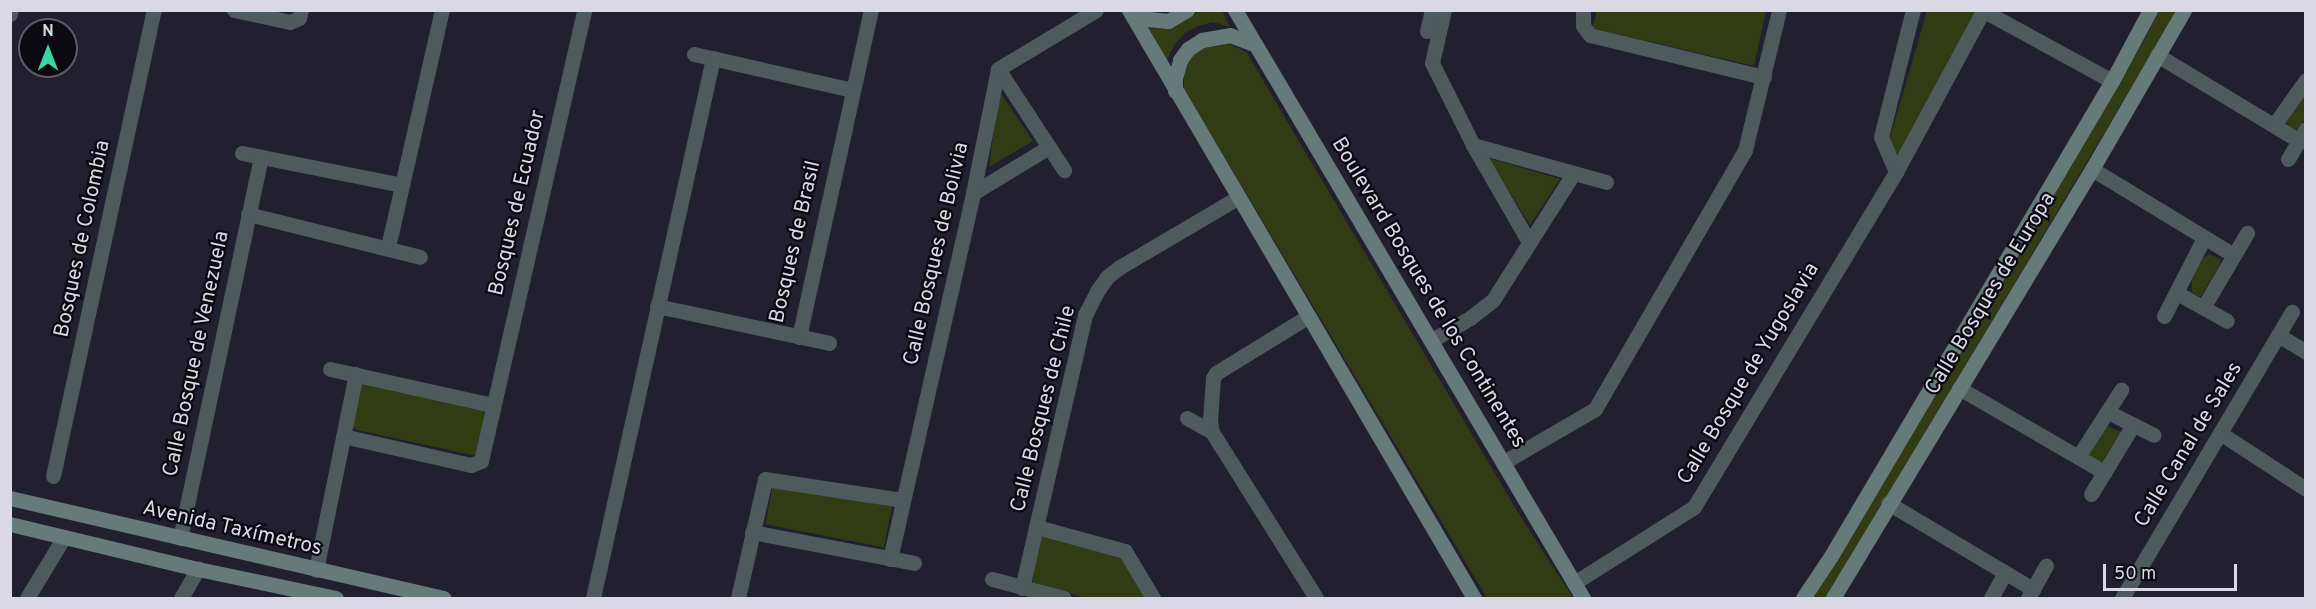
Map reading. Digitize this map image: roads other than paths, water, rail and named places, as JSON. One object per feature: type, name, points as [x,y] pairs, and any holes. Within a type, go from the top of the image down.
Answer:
[{"type":"street","name":"Bosques de Colombia","points":[[53,476],[154,10]]},
{"type":"street","points":[[234,10],[290,22],[299,18],[301,10]]},
{"type":"street","points":[[388,247],[442,10]]},
{"type":"street","name":"Bosques de Ecuador","points":[[343,436],[475,464],[482,458],[584,10]]},
{"type":"street","name":"Bosques de Brasil","points":[[657,306],[799,337],[871,10]]},
{"type":"street","points":[[1064,170],[998,69],[1096,10]]},
{"type":"street","points":[[1130,10],[1149,19],[1168,21],[1187,10]]},
{"type":"street","points":[[1130,10],[1175,93],[1474,598]]},
{"type":"street","name":"Boulevard Bosques de los Continentes","points":[[1235,10],[1583,598]]},
{"type":"street","points":[[1427,31],[1432,10]]},
{"type":"street","points":[[1444,10],[1432,63],[1473,145],[1529,242]]},
{"type":"street","points":[[1583,10],[1583,26],[1590,35],[1764,77]]},
{"type":"street","points":[[1504,462],[1595,409],[1745,150],[1779,10]]},
{"type":"street","points":[[1896,172],[1881,137],[1913,10]]},
{"type":"street","name":"Calle Bosques de Europa","points":[[1803,598],[1831,556],[2112,81],[2150,10]]},
{"type":"street","name":"Calle Bosques de Europa","points":[[1833,598],[1888,503],[2092,169],[2184,10]]},
{"type":"street","name":"Calle Bosque de Yugoslavia","points":[[1574,583],[1694,507],[1896,172],[1982,11],[2112,81]]},
{"type":"street","points":[[1175,93],[1174,78],[1180,60],[1188,49],[1202,40],[1230,35],[1254,44]]},
{"type":"street","points":[[694,54],[852,90]]},
{"type":"street","points":[[2157,55],[2274,125],[2302,134],[2288,159]]},
{"type":"street","points":[[593,598],[713,58]]},
{"type":"street","name":"Calle Bosques de Bolivia","points":[[890,559],[973,193],[998,69]]},
{"type":"street","points":[[2274,125],[2306,80]]},
{"type":"street","points":[[1473,145],[1606,182]]},
{"type":"street","points":[[973,193],[1049,147]]},
{"type":"street","points":[[242,153],[402,185]]},
{"type":"street","name":"Calle Bosque de Venezuela","points":[[180,538],[261,156]]},
{"type":"street","points":[[2092,169],[2232,254]]},
{"type":"street","points":[[1432,340],[1470,318],[1493,300],[1573,174]]},
{"type":"street","name":"Calle Bosques de Chile","points":[[1022,588],[1085,315],[1097,291],[1107,277],[1120,267],[1237,198]]},
{"type":"street","points":[[248,214],[388,247],[420,257]]},
{"type":"street","points":[[2204,306],[2232,254],[2247,233]]},
{"type":"street","points":[[2164,316],[2204,238]]},
{"type":"street","points":[[2177,293],[2204,306],[2227,321]]},
{"type":"street","name":"Calle Canal de Sales","points":[[2122,598],[2292,312]]},
{"type":"street","points":[[1307,317],[1216,373],[1210,408],[1212,432],[1316,598]]},
{"type":"street","points":[[2278,335],[2306,352]]},
{"type":"street","points":[[799,337],[829,343]]},
{"type":"street","points":[[330,369],[493,405]]},
{"type":"street","points":[[315,570],[356,374]]},
{"type":"street","points":[[1959,388],[2104,472]]},
{"type":"street","points":[[2078,457],[2121,390]]},
{"type":"street","points":[[2108,412],[2154,435]]},
{"type":"street","points":[[1187,418],[1212,432]]},
{"type":"street","points":[[2091,494],[2133,425]]},
{"type":"street","points":[[2220,433],[2306,489]]},
{"type":"street","points":[[738,598],[762,483],[767,478],[902,500]]},
{"type":"street","name":"Avenida Taxímetros","points":[[10,498],[444,598]]},
{"type":"street","points":[[1888,503],[2004,573],[2031,594],[2046,566]]},
{"type":"street","points":[[10,524],[198,569],[336,598]]},
{"type":"street","name":"Calle Bosques de Chile","points":[[1037,526],[1125,551],[1153,598]]},
{"type":"street","points":[[752,532],[914,563]]},
{"type":"street","points":[[27,598],[64,537]]},
{"type":"street","points":[[181,598],[198,569]]},
{"type":"street","points":[[1991,598],[2004,573]]},
{"type":"street","points":[[992,579],[1064,598]]},
{"type":"street","points":[[1302,598],[1306,582]]}]
